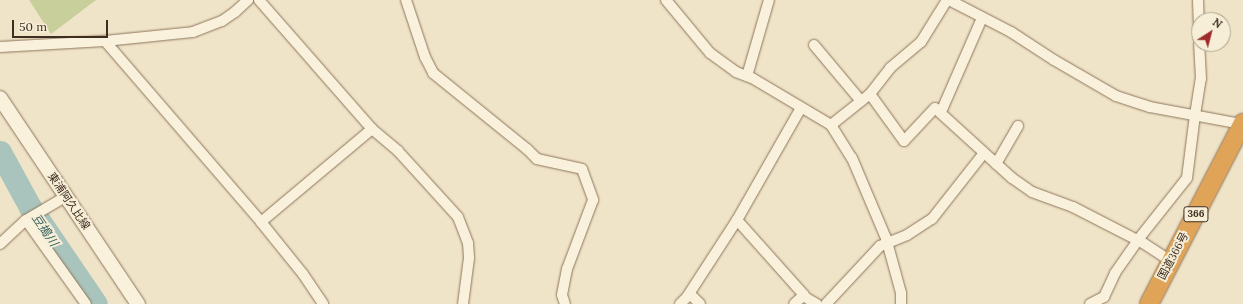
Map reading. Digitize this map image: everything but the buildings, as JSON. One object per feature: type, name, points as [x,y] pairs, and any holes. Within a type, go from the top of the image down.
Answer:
[{"type":"highway","name":"国道366号","points":[[1149,304],[1243,124]]},
{"type":"main road","name":"東浦阿久比線","points":[[0,98],[61,200],[138,304]]},
{"type":"street","points":[[0,48],[105,41],[193,32],[208,27],[236,12],[248,0]]},
{"type":"street","points":[[259,0],[372,129],[398,151],[458,217],[468,243],[469,258],[463,304]]},
{"type":"street","points":[[406,0],[425,56],[433,73],[527,149],[537,159],[582,169],[593,200],[567,269],[562,295],[565,304]]},
{"type":"street","points":[[666,0],[710,53],[736,72],[747,76],[832,126],[852,158],[888,245],[901,293],[901,304]]},
{"type":"street","points":[[747,76],[769,0]]},
{"type":"street","points":[[832,126],[870,94],[890,68],[921,42],[950,0],[1011,32],[1067,68],[1116,96],[1150,107],[1243,124]]},
{"type":"street","points":[[1198,0],[1198,12]]},
{"type":"street","points":[[940,112],[982,18]]},
{"type":"street","points":[[105,41],[261,222],[303,274],[323,304]]},
{"type":"street","points":[[814,45],[832,64],[861,102]]},
{"type":"street","points":[[1090,304],[1106,300],[1115,273],[1137,241],[1187,178],[1194,115],[1202,79],[1200,52]]},
{"type":"street","points":[[870,94],[904,141],[935,108],[1012,178],[1032,192],[1073,207],[1137,241],[1171,262]]},
{"type":"street","points":[[680,304],[690,294],[737,220],[801,108]]},
{"type":"street","points":[[996,164],[1018,126]]},
{"type":"street","points":[[261,222],[372,129]]},
{"type":"street","points":[[826,304],[880,246],[888,245],[907,236],[932,219],[984,153]]},
{"type":"street","points":[[0,244],[26,220],[61,200]]},
{"type":"street","points":[[26,220],[86,304]]},
{"type":"street","points":[[737,220],[804,294],[803,296],[817,304]]},
{"type":"street","points":[[690,294],[700,304]]},
{"type":"street","points":[[794,304],[803,296]]},
{"type":"green space","points":[[29,0],[96,0],[51,34]]},
{"type":"waterway","name":"豆搗川","points":[[0,152],[30,207],[96,304]]}]
